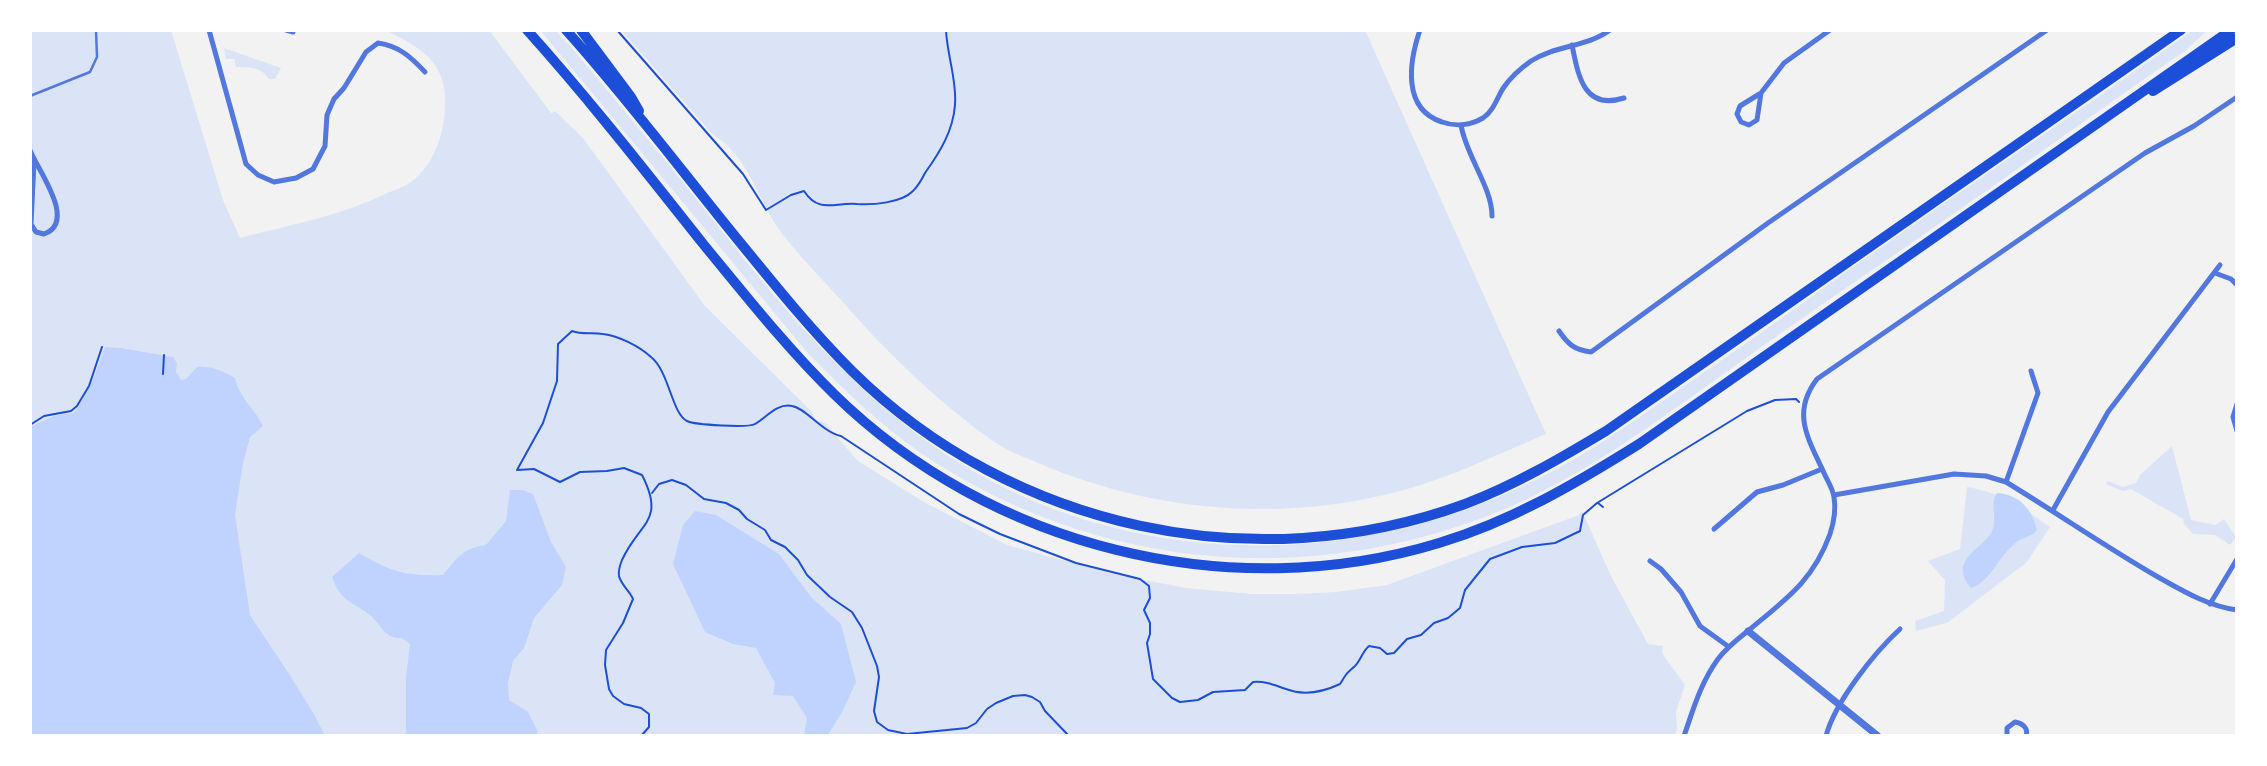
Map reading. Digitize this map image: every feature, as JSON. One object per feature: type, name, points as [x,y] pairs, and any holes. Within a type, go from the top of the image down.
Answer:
[{"type":"highway","points":[[527,30],[576,85],[792,350],[835,395],[878,433],[943,479],[980,500],[1062,534],[1140,556],[1186,564],[1274,569],[1317,566],[1397,554],[1437,544],[1474,532],[1556,495],[1639,444],[2231,30]]},
{"type":"highway","points":[[566,30],[790,304],[881,398],[947,447],[987,471],[1063,505],[1138,526],[1199,537],[1246,540],[1314,538],[1379,528],[1476,499],[1548,466],[1606,431],[2181,30]]},
{"type":"highway","points":[[581,30],[631,96],[653,136]]},
{"type":"highway","points":[[2109,115],[2172,81],[2237,38]]},
{"type":"street","points":[[209,30],[246,164],[258,175],[274,182],[296,178],[313,169],[325,146],[327,115],[334,99],[366,52],[379,43],[392,45],[411,57],[425,72]]},
{"type":"street","points":[[286,30],[293,32]]},
{"type":"street","points":[[1420,30],[1411,76],[1416,101],[1426,114],[1435,120],[1461,125],[1488,115],[1503,88],[1529,62],[1544,54],[1596,38],[1610,30]]},
{"type":"street","points":[[1761,93],[1757,120],[1749,125],[1741,122],[1738,110],[1761,93],[1784,62],[1830,30]]},
{"type":"street","points":[[1559,331],[1567,343],[1578,351],[1591,352],[1768,223],[2047,30]]},
{"type":"street","points":[[1572,44],[1579,78],[1589,93],[1606,101],[1624,98]]},
{"type":"street","points":[[1684,736],[1704,682],[1718,658],[1794,592],[1815,566],[1830,532],[1835,512],[1834,495],[1805,428],[1803,406],[1817,379],[2144,153],[2194,126],[2237,97]]},
{"type":"street","points":[[1461,125],[1469,155],[1492,203],[1492,216]]},
{"type":"street","points":[[30,150],[58,211],[55,226],[44,234],[36,232],[31,224],[34,162]]},
{"type":"street","points":[[2053,510],[2108,412],[2220,265]]},
{"type":"street","points":[[2215,273],[2231,279],[2237,285]]},
{"type":"street","points":[[2006,482],[2038,393],[2031,371]]},
{"type":"street","points":[[2237,404],[2233,417],[2237,431]]},
{"type":"street","points":[[1714,529],[1757,492],[1822,469]]},
{"type":"street","points":[[1834,495],[1954,474],[1986,476],[2006,482],[2121,556],[2186,593],[2210,604],[2237,610]]},
{"type":"street","points":[[2210,604],[2237,559]]},
{"type":"street","points":[[1650,561],[1669,577],[1681,592],[1700,626],[1729,647]]},
{"type":"street","points":[[1826,736],[1831,719],[1839,706],[1876,653],[1900,629]]},
{"type":"street","points":[[1748,631],[1878,736]]},
{"type":"street","points":[[2007,736],[2007,728],[2014,722],[2023,725],[2026,736]]},
{"type":"lane","points":[[30,96],[90,72],[97,57],[96,30]]},
{"type":"path","points":[[617,30],[743,174],[766,210],[791,195],[804,191],[810,201],[833,206],[853,203],[875,205],[913,192],[947,139],[953,119],[956,103],[946,30]]},
{"type":"path","points":[[30,425],[44,416],[71,411],[77,406],[89,386],[102,346]]},
{"type":"path","points":[[163,374],[164,355]]},
{"type":"path","points":[[1603,507],[1597,503],[1758,406],[1775,400],[1796,399]]},
{"type":"path","points":[[517,470],[534,469],[560,482],[580,472],[624,468],[642,475],[652,494]]},
{"type":"path","points":[[641,736],[649,727],[649,714],[645,710],[624,704],[613,696],[609,689],[605,665],[606,650],[623,623],[633,599],[620,580],[618,571],[628,546],[648,522],[652,494],[659,484],[672,480],[687,485],[704,499],[726,503],[739,510],[747,519],[765,530],[771,540],[785,547],[798,560],[807,575],[830,597],[852,612],[862,628],[877,667],[874,710],[877,722],[888,730],[907,734],[967,728],[996,703],[1013,696],[1025,695],[1040,702],[1069,736]]},
{"type":"shaded area","points":[[30,30],[171,30],[223,200],[240,238],[352,208],[411,182],[426,167],[432,158],[442,128],[445,107],[442,78],[429,58],[420,50],[385,30],[489,30],[551,113],[555,111],[583,138],[705,306],[812,412],[816,421],[824,422],[858,461],[924,502],[1007,545],[1113,574],[1186,588],[1252,594],[1336,592],[1387,585],[1579,515],[1582,511],[1611,576],[1648,644],[1663,646],[1662,653],[1685,685],[1676,712],[1675,736],[30,736]]},
{"type":"shaded area","points":[[540,30],[555,30],[571,47],[805,330],[857,383],[913,431],[982,476],[1057,510],[1134,532],[1214,544],[1296,544],[1376,534],[1455,513],[1531,482],[1573,460],[1652,409],[2193,30],[2208,30],[2185,51],[1643,431],[1545,490],[1512,506],[1440,532],[1367,549],[1294,557],[1220,557],[1147,547],[1076,529],[1006,501],[939,465],[903,440],[837,383],[806,351]]},
{"type":"shaded area","points":[[621,30],[1365,30],[1546,434],[1458,471],[1404,490],[1360,500],[1271,509],[1226,508],[1136,495],[1093,483],[1021,456],[993,441],[953,410],[913,376],[876,339],[776,225],[734,152],[713,135]]},
{"type":"shaded area","points":[[224,48],[281,68],[275,79],[269,79],[259,70],[236,67],[234,59],[226,59]]},
{"type":"shaded area","points":[[2172,446],[2191,520],[2215,525],[2224,519],[2236,537],[2230,545],[2215,535],[2193,534],[2183,519],[2131,489],[2123,491],[2105,484],[2108,481],[2123,487],[2136,483],[2140,475]]},
{"type":"shaded area","points":[[1967,487],[2001,497],[2050,527],[2027,562],[1947,623],[1916,631],[1915,621],[1944,611],[1945,580],[1928,561],[1960,549]]},
{"type":"water","points":[[105,347],[173,357],[181,380],[186,379],[197,367],[226,373],[235,378],[240,392],[263,426],[250,437],[235,515],[250,615],[291,677],[325,736],[30,736],[30,427],[54,416],[74,413],[96,373]]},
{"type":"water","points":[[510,490],[523,490],[533,494],[551,542],[566,567],[562,585],[534,618],[524,648],[513,661],[508,683],[509,700],[528,712],[538,732],[536,736],[406,736],[406,677],[410,644],[402,638],[388,634],[371,616],[344,597],[332,577],[359,553],[399,572],[443,575],[466,551],[486,545],[506,521]]},
{"type":"water","points":[[1997,493],[2024,504],[2037,530],[2012,546],[1985,579],[1971,588],[1963,569],[1969,555],[1992,531]]},
{"type":"water","points":[[695,511],[716,515],[779,554],[811,597],[841,624],[856,682],[827,736],[804,736],[807,718],[793,696],[773,695],[775,683],[756,648],[733,644],[705,632],[673,564],[683,525]]}]
